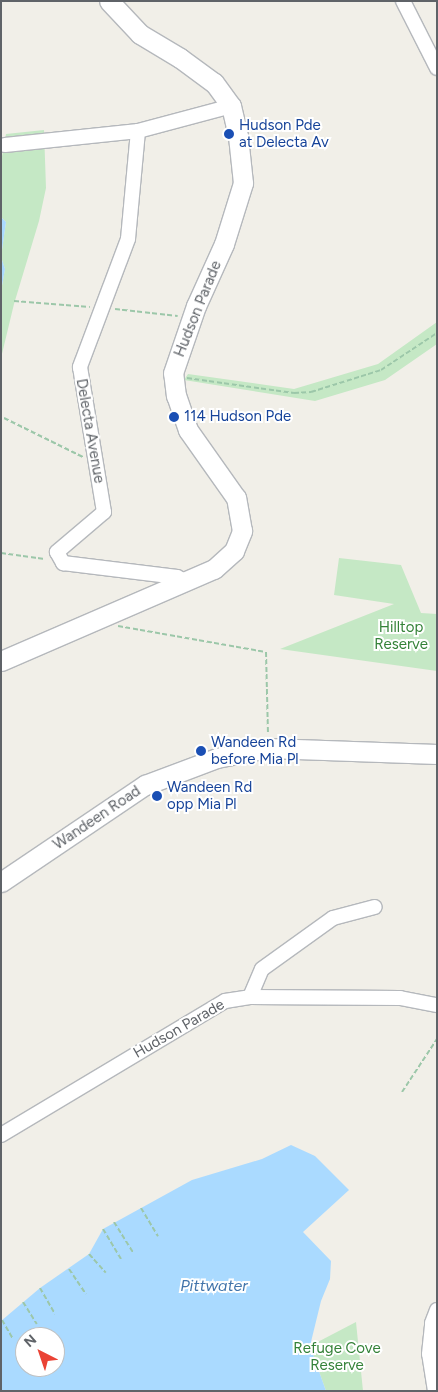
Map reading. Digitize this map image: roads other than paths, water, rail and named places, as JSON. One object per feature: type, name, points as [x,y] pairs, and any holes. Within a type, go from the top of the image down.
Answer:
[{"type":"street","name":"Hudson Parade","points":[[1,661],[214,569],[234,551],[242,531],[236,498],[188,430],[176,396],[173,373],[196,306],[224,244],[243,183],[238,136],[231,106],[214,83],[180,58],[140,34],[109,1]]},
{"type":"street","points":[[403,1],[437,68]]},
{"type":"street","points":[[5,145],[138,131],[231,106]]},
{"type":"street","name":"Delecta Avenue","points":[[138,131],[128,239],[80,367],[104,512],[58,552],[64,563],[177,577],[186,582]]},
{"type":"street","name":"Wandeen Road","points":[[1,882],[146,785],[217,758],[268,748],[437,754]]},
{"type":"street","points":[[250,997],[262,969],[333,918],[375,907]]},
{"type":"street","name":"Hudson Parade","points":[[1,1135],[225,1001],[250,997],[400,998],[437,1005]]},
{"type":"street","points":[[436,1391],[429,1354],[432,1324],[437,1310]]},
{"type":"water","points":[[1,217],[6,222],[1,257]]},
{"type":"water","points":[[1,257],[5,269],[1,291]]},
{"type":"water","name":"Pittwater","points":[[291,1145],[315,1156],[349,1190],[303,1232],[331,1261],[330,1279],[321,1301],[310,1346],[326,1391],[1,1391],[1,1321],[40,1288],[89,1254],[103,1229],[192,1180],[262,1159]]},
{"type":"place","name":"Hudson Pde at Delecta Av","points":[[229,134]]},
{"type":"place","name":"114 Hudson Pde","points":[[174,417]]},
{"type":"place","name":"Wandeen Rd before Mia Pl","points":[[201,751]]},
{"type":"place","name":"Wandeen Rd opp Mia Pl","points":[[157,796]]},
{"type":"park label","name":"Hilltop Reserve","points":[[401,636]]},
{"type":"park label","name":"Refuge Cove Reserve","points":[[337,1356]]}]
